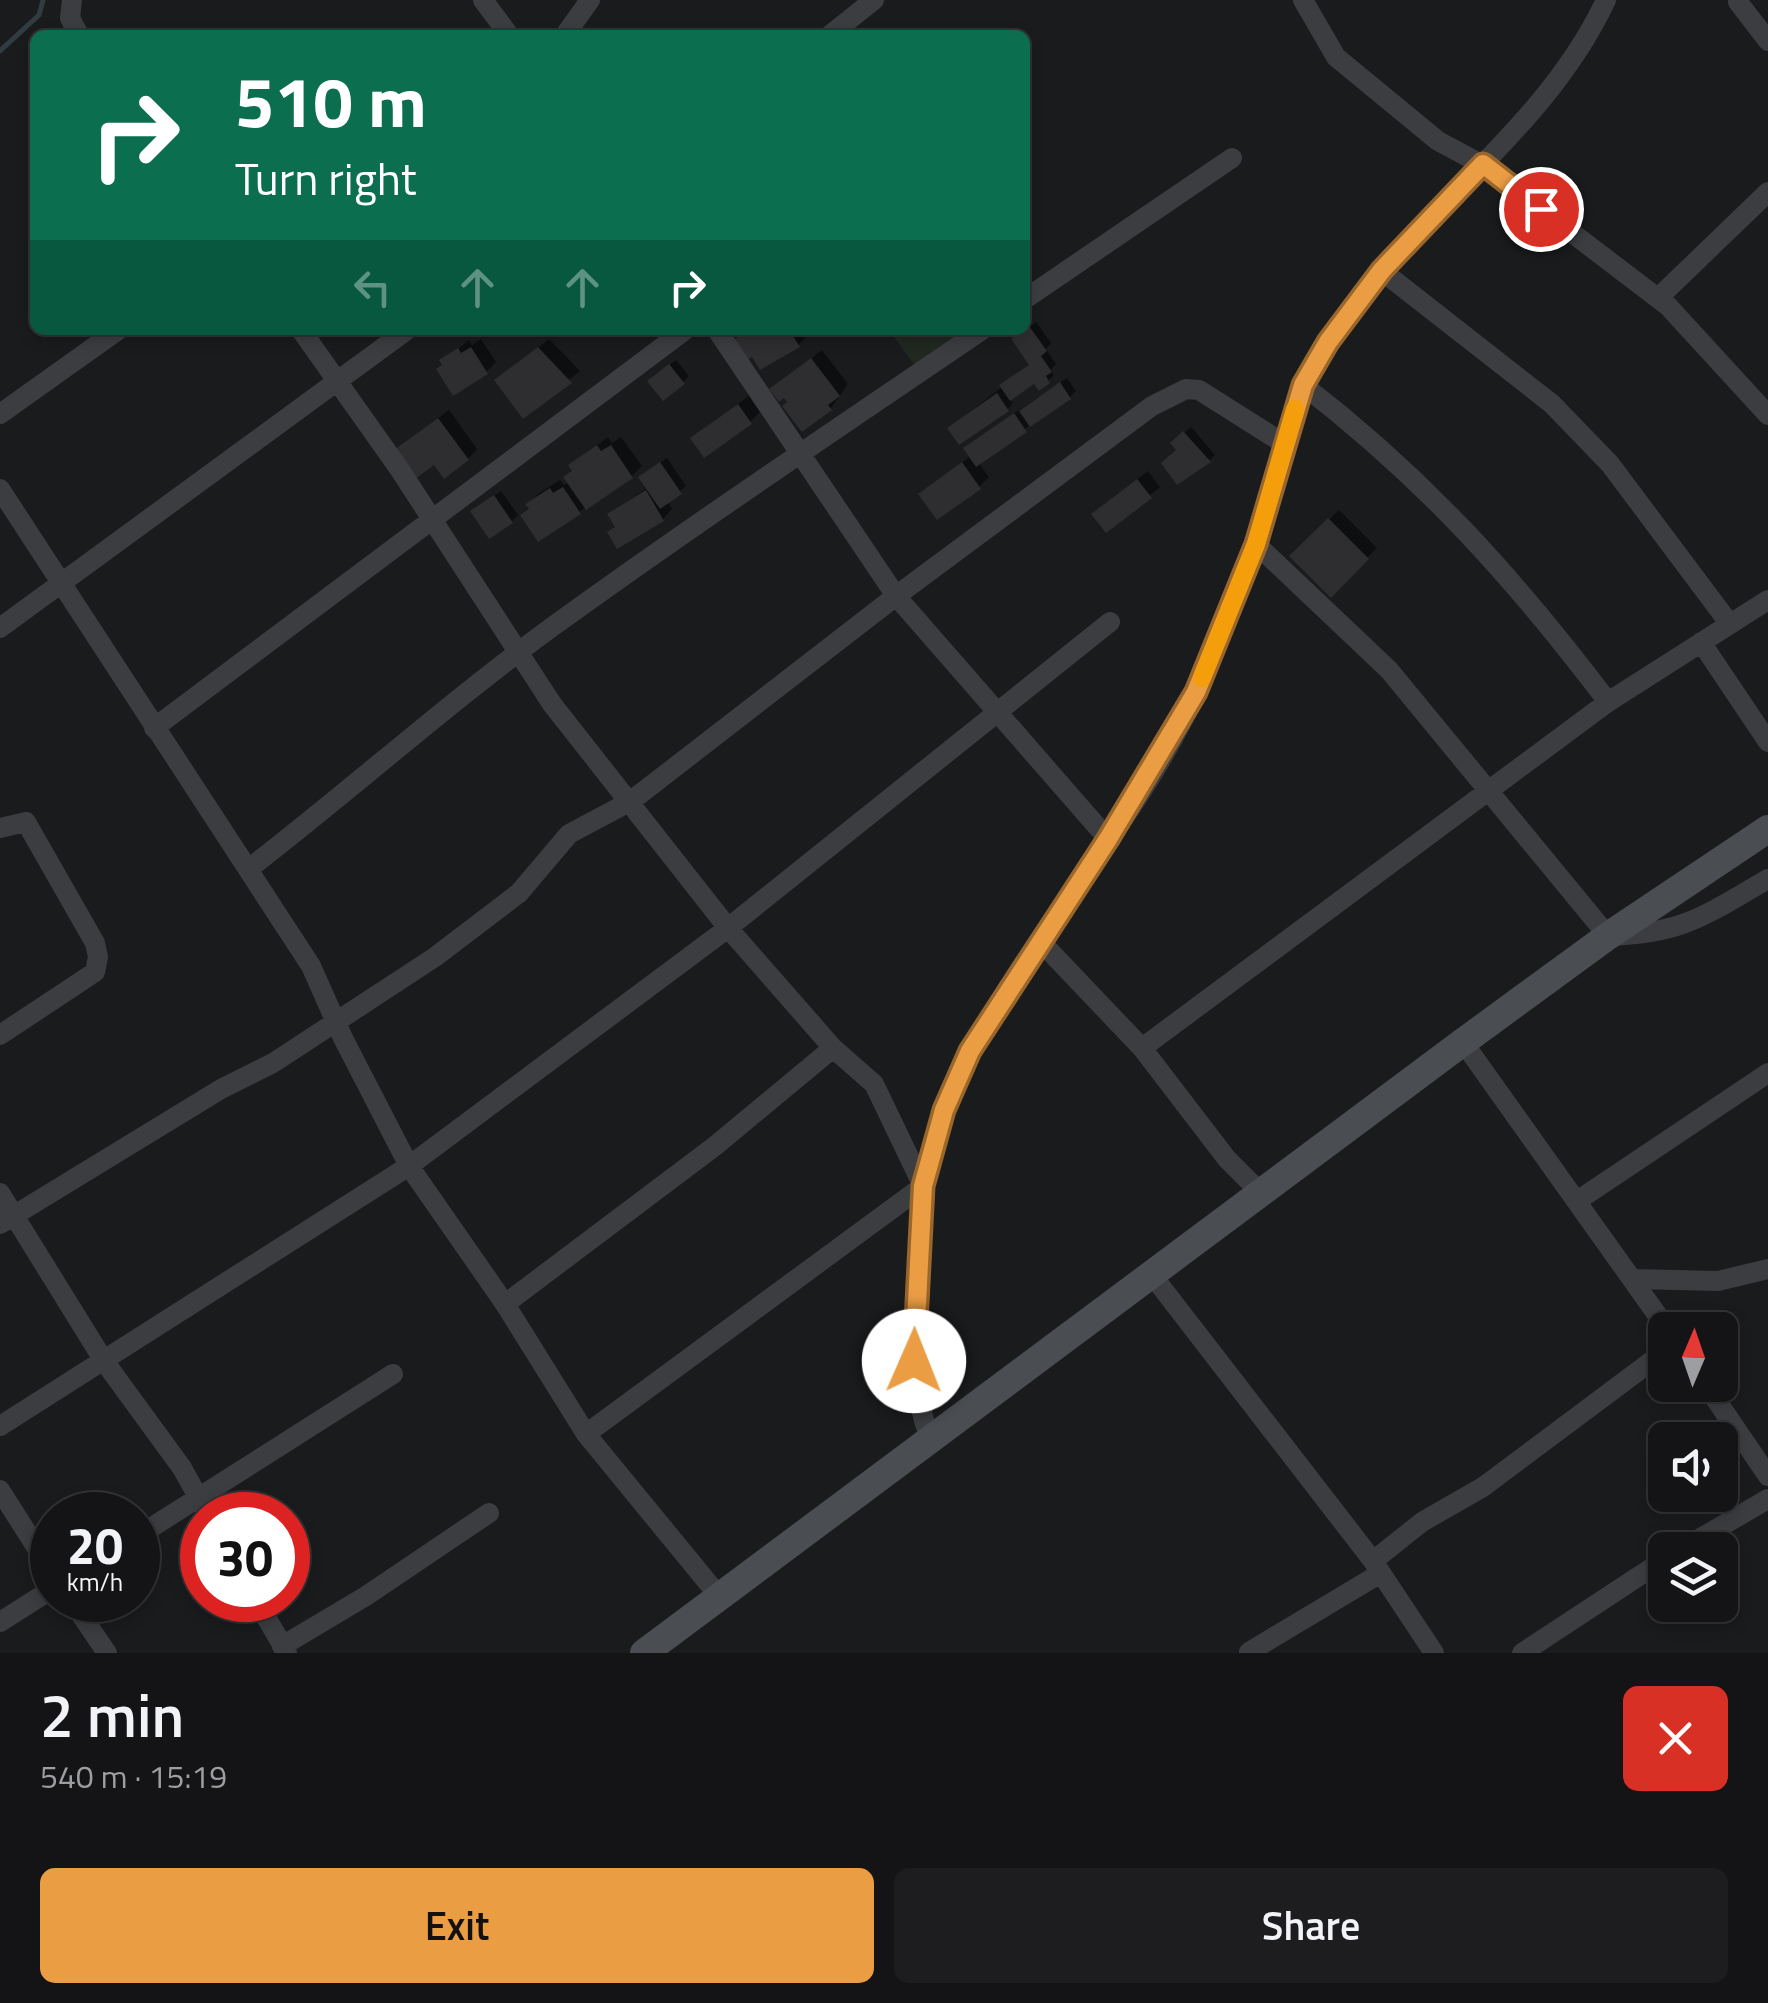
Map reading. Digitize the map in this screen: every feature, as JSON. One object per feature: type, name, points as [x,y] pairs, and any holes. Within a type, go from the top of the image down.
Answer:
[{"type":"street","points":[[72,0],[70,18],[76,30]]},
{"type":"street","points":[[482,0],[504,30]]},
{"type":"street","points":[[569,30],[590,0]]},
{"type":"street","points":[[836,30],[874,0]]},
{"type":"street","points":[[1303,0],[1336,57],[1438,141],[1483,164],[1658,298],[1768,415]]},
{"type":"street","points":[[930,1438],[917,1406],[914,1337],[923,1186],[944,1110],[970,1051],[1108,839],[1196,692],[1256,544],[1283,442],[1303,385],[1328,342],[1382,270],[1483,164],[1592,30],[1605,1]]},
{"type":"street","points":[[1737,1],[1768,41]]},
{"type":"street","points":[[1030,296],[1232,158]]},
{"type":"street","points":[[1658,298],[1768,192]]},
{"type":"street","points":[[1382,270],[1552,404],[1610,464],[1730,623]]},
{"type":"street","points":[[0,414],[111,335]]},
{"type":"street","points":[[304,335],[518,654],[630,802],[728,928],[833,1048],[874,1084],[923,1186]]},
{"type":"street","points":[[0,628],[399,335]]},
{"type":"street","points":[[154,728],[678,335]]},
{"type":"street","points":[[720,335],[896,596],[1108,839]]},
{"type":"street","points":[[251,867],[391,751],[518,654],[799,452],[974,335]]},
{"type":"street","points":[[1303,385],[1412,475],[1495,558],[1608,702]]},
{"type":"street","points":[[7,1220],[221,1089],[273,1064],[395,985],[503,906],[569,834],[630,802],[896,596],[1152,406],[1186,388],[1218,400],[1283,442]]},
{"type":"street","points":[[0,489],[154,728],[251,867],[311,966],[410,1166],[505,1304],[586,1434],[718,1595]]},
{"type":"street","points":[[1256,544],[1388,670],[1608,936]]},
{"type":"street","points":[[1142,1048],[1608,702],[1768,600]]},
{"type":"street","points":[[0,1426],[410,1166],[728,928],[995,710],[1110,622]]},
{"type":"street","points":[[1701,642],[1768,742]]},
{"type":"street","points":[[0,828],[10,822],[26,822],[98,957],[95,972],[0,1036]]},
{"type":"street","points":[[644,1653],[1463,1042],[1608,936],[1768,828]]},
{"type":"street","points":[[1608,936],[1662,934],[1687,926],[1768,879]]},
{"type":"street","points":[[1042,942],[1142,1048],[1227,1159],[1262,1192]]},
{"type":"street","points":[[1463,1042],[1655,1312]]},
{"type":"street","points":[[505,1304],[714,1146],[833,1048]]},
{"type":"street","points":[[1577,1201],[1768,1072]]},
{"type":"street","points":[[586,1434],[923,1186]]},
{"type":"street","points":[[0,1193],[7,1220],[193,1492]]},
{"type":"street","points":[[1633,1280],[1718,1281],[1768,1269]]},
{"type":"street","points":[[1152,1275],[1377,1566],[1434,1653]]},
{"type":"street","points":[[1248,1652],[1377,1566],[1422,1522],[1483,1487],[1648,1365]]},
{"type":"street","points":[[223,1492],[393,1374]]},
{"type":"street","points":[[1718,1402],[1768,1476]]},
{"type":"street","points":[[0,1490],[30,1537]]},
{"type":"street","points":[[1710,1532],[1768,1498]]},
{"type":"street","points":[[269,1622],[284,1649],[489,1512]]},
{"type":"street","points":[[1522,1653],[1648,1570]]},
{"type":"street","points":[[0,1622],[30,1604]]},
{"type":"street","points":[[86,1622],[107,1653]]},
{"type":"shaded area","points":[[893,335],[957,335],[916,367]]},
{"type":"building","points":[[1030,327],[1047,351],[1041,356],[1052,372],[1046,376],[1050,383],[1039,391],[1034,384],[1010,401],[999,385],[1029,365],[1011,339],[1030,335]]},
{"type":"building","points":[[792,335],[800,347],[760,370],[752,357],[747,360],[735,339]]},
{"type":"building","points":[[471,347],[488,374],[453,396],[436,369],[442,365],[439,360],[458,348],[461,353]]},
{"type":"building","points":[[538,347],[572,383],[523,419],[494,380]]},
{"type":"building","points":[[811,358],[840,396],[828,405],[832,410],[802,432],[782,406],[787,402],[784,398],[779,402],[769,389]]},
{"type":"building","points":[[669,364],[685,384],[663,401],[647,381]]},
{"type":"building","points":[[1060,382],[1071,399],[1030,427],[1019,411]]},
{"type":"building","points":[[997,393],[1009,411],[959,445],[947,428]]},
{"type":"building","points":[[738,404],[752,424],[704,458],[690,438]]},
{"type":"building","points":[[1014,413],[1027,432],[976,467],[963,448]]},
{"type":"building","points":[[438,418],[469,460],[444,479],[434,465],[415,479],[394,450]]},
{"type":"building","points":[[1183,431],[1211,462],[1177,485],[1161,463],[1176,450],[1170,443]]},
{"type":"building","points":[[597,445],[601,451],[611,445],[633,478],[586,510],[563,477],[572,471],[568,465]]},
{"type":"building","points":[[660,462],[682,494],[660,509],[638,477]]},
{"type":"building","points":[[962,462],[981,489],[937,520],[918,494]]},
{"type":"building","points":[[1137,479],[1152,498],[1106,533],[1091,514]]},
{"type":"building","points":[[563,487],[581,514],[538,542],[520,515],[529,509],[525,504],[550,488],[553,493]]},
{"type":"building","points":[[646,490],[664,521],[617,549],[607,532],[615,527],[607,514]]},
{"type":"building","points":[[494,495],[513,523],[489,539],[470,511]]},
{"type":"building","points":[[1328,518],[1369,559],[1331,598],[1289,556]]},
{"type":"waterway","points":[[0,51],[39,15],[43,0]]},
{"type":"slow traffic","points":[[1202,678],[1256,544],[1295,409]]},
{"type":"route","points":[[914,1361],[923,1186],[944,1110],[970,1051],[1108,839],[1196,692],[1256,544],[1303,385],[1328,342],[1382,270],[1483,164],[1541,209]]}]
